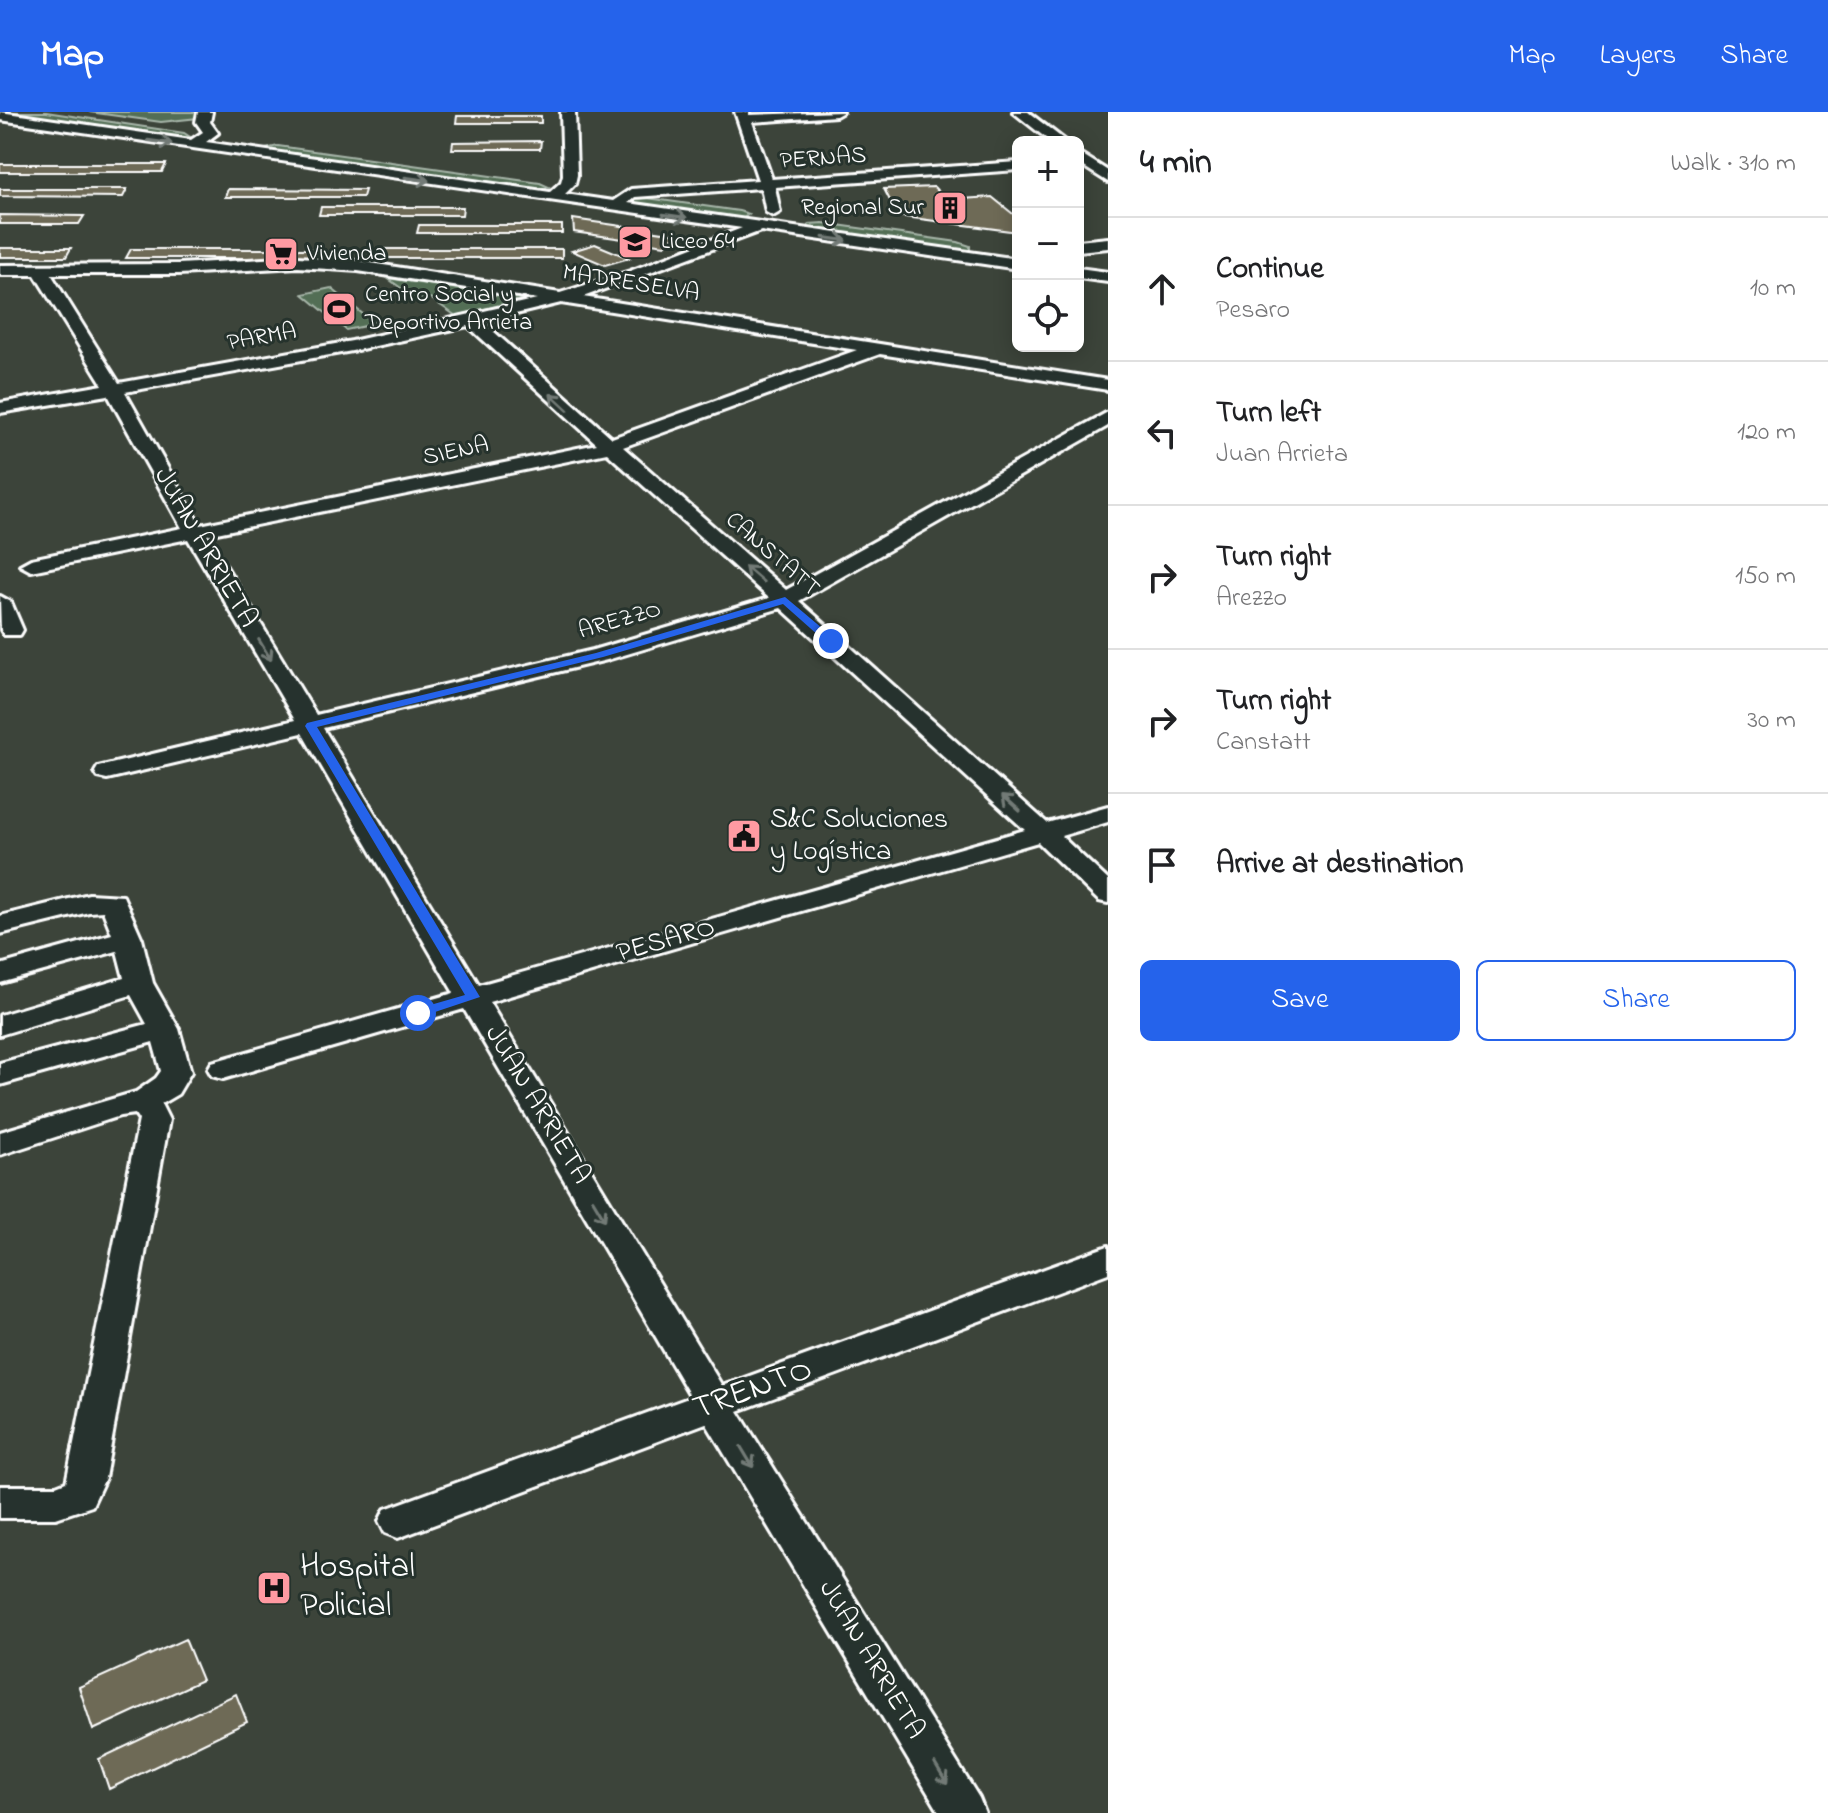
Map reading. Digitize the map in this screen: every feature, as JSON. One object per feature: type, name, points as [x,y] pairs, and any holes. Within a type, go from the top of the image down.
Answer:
[{"type":"street","points":[[70,112],[726,206]]},
{"type":"street","points":[[205,112],[203,122],[211,133]]},
{"type":"street","points":[[568,112],[568,184]]},
{"type":"street","points":[[763,217],[767,185],[743,116],[836,112]]},
{"type":"street","points":[[1020,112],[1052,136]]},
{"type":"street","points":[[0,113],[190,146],[614,207],[843,222]]},
{"type":"street","points":[[190,146],[211,133]]},
{"type":"street","points":[[245,154],[266,141]]},
{"type":"street","points":[[1084,159],[1108,159]]},
{"type":"street","points":[[1084,162],[1108,178]]},
{"type":"street","name":"PERNAS","points":[[631,193],[1012,166]]},
{"type":"street","points":[[551,198],[568,184]]},
{"type":"street","points":[[614,207],[631,193]]},
{"type":"street","points":[[763,217],[1012,263]]},
{"type":"street","name":"PARMA","points":[[0,408],[361,345],[564,297],[663,265],[763,217]]},
{"type":"street","points":[[1084,245],[1108,243]]},
{"type":"street","points":[[999,262],[1010,244]]},
{"type":"street","points":[[1084,255],[1108,258]]},
{"type":"street","name":"MADRESELVA","points":[[0,270],[338,264],[564,297],[1108,385]]},
{"type":"street","name":"JUAN ARRIETA","points":[[40,270],[114,389],[195,533],[714,1404],[964,1813]]},
{"type":"street","points":[[1084,274],[1108,277]]},
{"type":"street","name":"CANSTATT","points":[[471,320],[607,446],[785,600],[1108,895]]},
{"type":"street","name":"SIENA","points":[[31,565],[607,446],[880,348]]},
{"type":"street","name":"AREZZO","points":[[107,772],[311,726],[599,655],[785,600],[1108,418]]},
{"type":"street","points":[[0,602],[12,630]]},
{"type":"street","name":"PESARO","points":[[223,1069],[1108,814]]},
{"type":"street","points":[[0,925],[89,903],[113,902],[128,939],[139,983],[164,1029],[176,1072],[167,1086],[144,1101],[118,1106],[0,1144]]},
{"type":"street","points":[[0,974],[128,939]]},
{"type":"street","points":[[0,1025],[139,983]]},
{"type":"street","points":[[0,1074],[164,1029]]},
{"type":"street","points":[[0,1502],[56,1502],[79,1494],[86,1478],[154,1120],[144,1101]]},
{"type":"street","name":"TRENTO","points":[[398,1521],[1108,1259]]},
{"type":"green space","points":[[46,112],[184,133],[190,137],[184,140],[6,114]]},
{"type":"green space","points":[[89,112],[200,112],[198,118],[161,122]]},
{"type":"green space","points":[[278,146],[540,183],[549,187],[542,191],[261,150]]},
{"type":"green space","points":[[647,198],[749,214],[741,220],[632,205],[636,199]]},
{"type":"green space","points":[[823,223],[958,242],[970,246],[970,250],[962,252],[806,230],[809,224]]},
{"type":"green space","points":[[387,278],[524,299],[456,316],[430,298],[418,300]]},
{"type":"green space","name":"Centro Social y Deportivo Arrieta","points":[[331,288],[375,324],[346,330],[303,294]]},
{"type":"building","points":[[457,116],[541,116],[541,123],[456,123]]},
{"type":"building","points":[[541,141],[540,149],[452,149],[453,142]]},
{"type":"building","points":[[0,164],[166,164],[162,172],[0,172]]},
{"type":"building","name":"Regional Sur","points":[[934,187],[946,200],[992,197],[1012,213],[1012,231],[898,216],[884,189]]},
{"type":"building","points":[[0,189],[127,189],[123,197],[0,196]]},
{"type":"building","points":[[228,189],[365,190],[363,197],[225,197]]},
{"type":"building","points":[[321,207],[463,207],[462,215],[319,215]]},
{"type":"building","points":[[0,215],[84,216],[79,224],[0,224]]},
{"type":"building","points":[[573,219],[677,234],[665,245],[574,232]]},
{"type":"building","points":[[419,225],[562,225],[562,233],[417,233]]},
{"type":"building","points":[[595,244],[629,258],[605,265],[572,251]]},
{"type":"building","points":[[0,248],[71,248],[66,257],[0,257]]},
{"type":"building","points":[[131,249],[315,249],[312,258],[126,258]]},
{"type":"building","points":[[378,249],[562,249],[562,258],[376,258]]},
{"type":"building","points":[[185,1639],[202,1680],[93,1730],[79,1687]]},
{"type":"building","points":[[236,1694],[247,1722],[109,1789],[99,1759]]},
{"type":"place","name":"Regional Sur","points":[[950,208]]},
{"type":"place","name":"Liceo 64","points":[[635,242]]},
{"type":"place","name":"Vivienda","points":[[281,254]]},
{"type":"place","name":"Centro Social y Deportivo Arrieta","points":[[339,309]]},
{"type":"place","name":"S&C Soluciones y Logística","points":[[744,836]]},
{"type":"place","name":"Hospital Policial","points":[[274,1588]]},
{"type":"route","points":[[418,1013],[473,997],[311,726],[599,655],[785,600],[831,641]]}]
